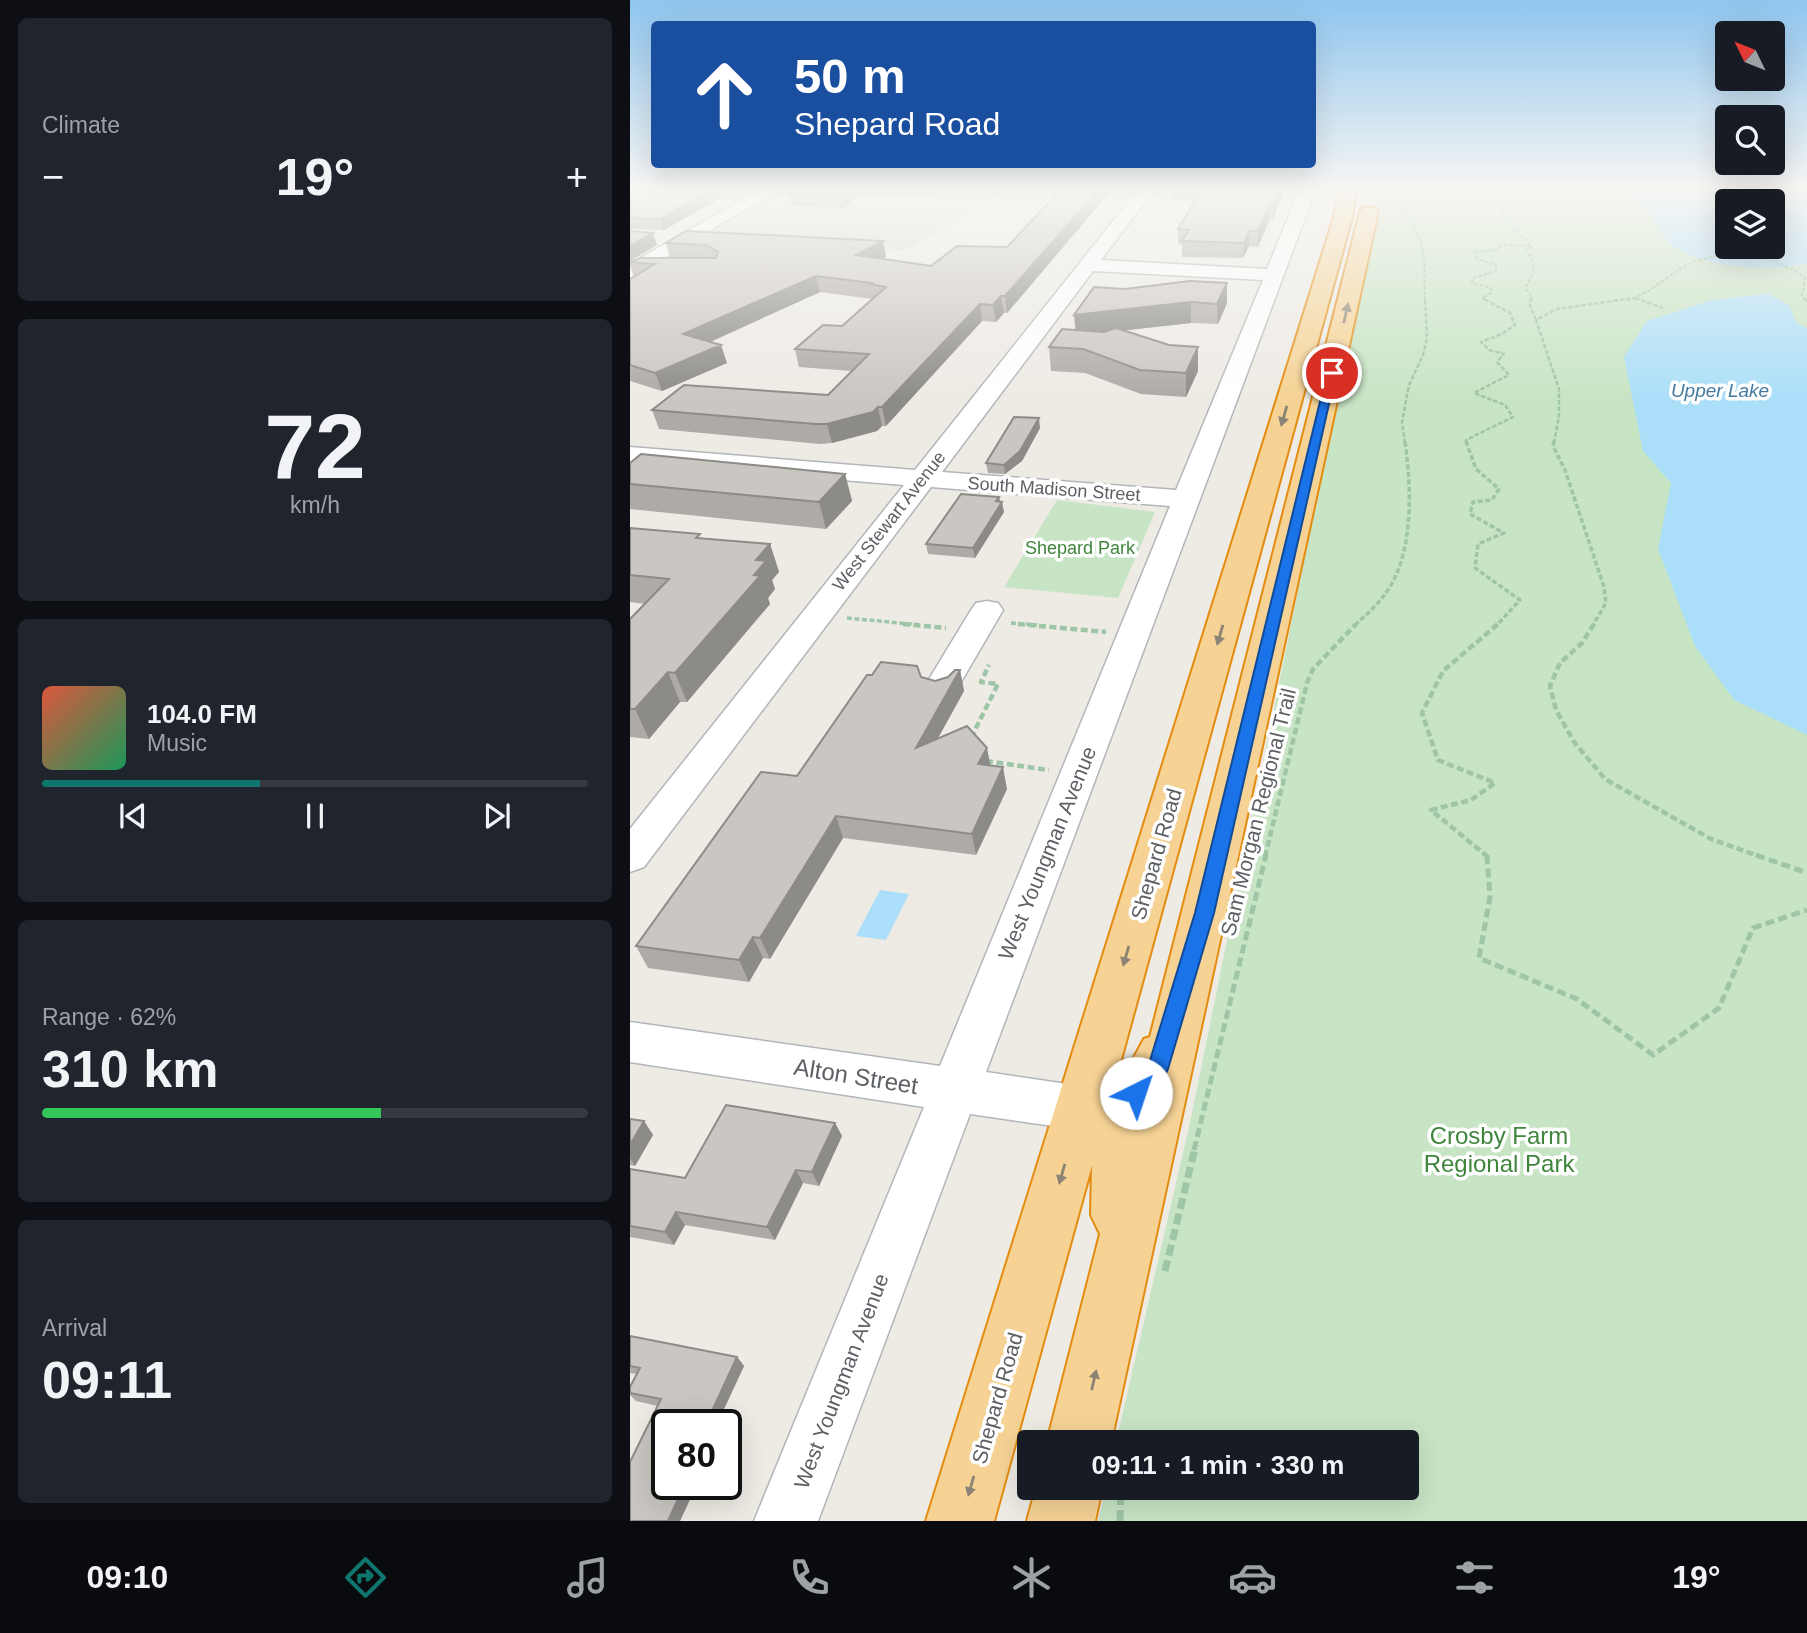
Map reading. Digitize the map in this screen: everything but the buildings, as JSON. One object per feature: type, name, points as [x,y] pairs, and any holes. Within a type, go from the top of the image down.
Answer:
[{"type":"highway","name":"Shepard Road","points":[[960,1521],[1331,257]]},
{"type":"highway","points":[[1082,1430],[1359,257]]},
{"type":"highway","points":[[1082,1108],[1107,1106],[1123,1101],[1150,1083],[1164,1048],[1204,913]]},
{"type":"highway","points":[[1082,1108],[1101,1120],[1107,1128],[1119,1163],[1119,1229],[1109,1318]]},
{"type":"highway","points":[[1061,1521],[1066,1500]]},
{"type":"street","points":[[636,275],[661,257]]},
{"type":"street","name":"West Stewart Avenue","points":[[630,857],[922,480],[1040,342],[1094,257]]},
{"type":"street","name":"West Youngman Avenue","points":[[786,1521],[1185,499],[1274,257]]},
{"type":"street","points":[[1088,265],[1219,266],[1273,262]]},
{"type":"street","points":[[636,275],[670,267]]},
{"type":"street","name":"South Madison Street","points":[[631,456],[1185,499]]},
{"type":"street","points":[[940,689],[996,622]]},
{"type":"street","name":"Alton Street","points":[[630,1042],[1082,1108]]},
{"type":"path","name":"Sam Morgan Regional Trail","points":[[1165,1272],[1307,683],[1313,670],[1329,650],[1378,603],[1391,585],[1402,560],[1411,489],[1402,422],[1409,385],[1423,355],[1427,338],[1424,285],[1426,257]]},
{"type":"path","points":[[1476,257],[1477,260],[1496,265],[1496,271],[1473,278],[1472,283],[1491,288],[1491,293],[1482,298],[1510,313],[1515,325],[1502,334],[1481,342],[1489,350],[1504,354],[1497,362],[1509,375],[1474,393],[1505,405],[1513,417],[1466,440],[1479,475],[1499,489],[1492,500],[1473,502],[1470,514],[1504,533],[1478,544],[1475,568],[1520,600],[1488,635],[1443,671],[1422,713],[1438,760],[1495,783],[1471,800],[1431,810],[1488,856],[1490,897],[1479,958],[1577,999],[1653,1055],[1720,1008],[1753,928],[1807,910]]},
{"type":"path","points":[[1532,257],[1534,273],[1525,288],[1532,298],[1529,303],[1559,389],[1559,416],[1553,446],[1569,481],[1604,586],[1606,603],[1582,643],[1560,663],[1550,685],[1556,710],[1574,742],[1605,779],[1711,839],[1807,873]]},
{"type":"path","points":[[1536,320],[1543,313],[1554,310],[1634,298],[1651,292],[1697,260],[1725,257],[1763,260],[1793,267],[1805,278],[1802,296],[1807,302]]},
{"type":"path","points":[[1634,298],[1663,309]]},
{"type":"path","points":[[996,622],[1108,632]]},
{"type":"path","points":[[1120,1521],[1121,1500]]},
{"type":"green space","name":"Crosby Farm Regional Park","points":[[1366,257],[1807,257],[1807,1521],[1098,1521],[1103,1500],[1419,1500],[1419,1430],[1119,1430],[1190,1123]]},
{"type":"green space","name":"Shepard Park","points":[[1057,500],[1155,512],[1118,598],[1004,587]]},
{"type":"water","points":[[1695,257],[1807,257],[1807,263],[1776,268],[1722,264]]},
{"type":"water","name":"Upper Lake","points":[[1769,294],[1790,306],[1796,323],[1807,328],[1807,735],[1734,700],[1695,646],[1658,549],[1671,483],[1643,451],[1624,357],[1647,321],[1712,300]]},
{"type":"water","points":[[880,890],[909,894],[886,940],[856,936]]},
{"type":"route","points":[[1136,1093],[1150,1083],[1157,1069],[1204,913],[1332,373]]}]
